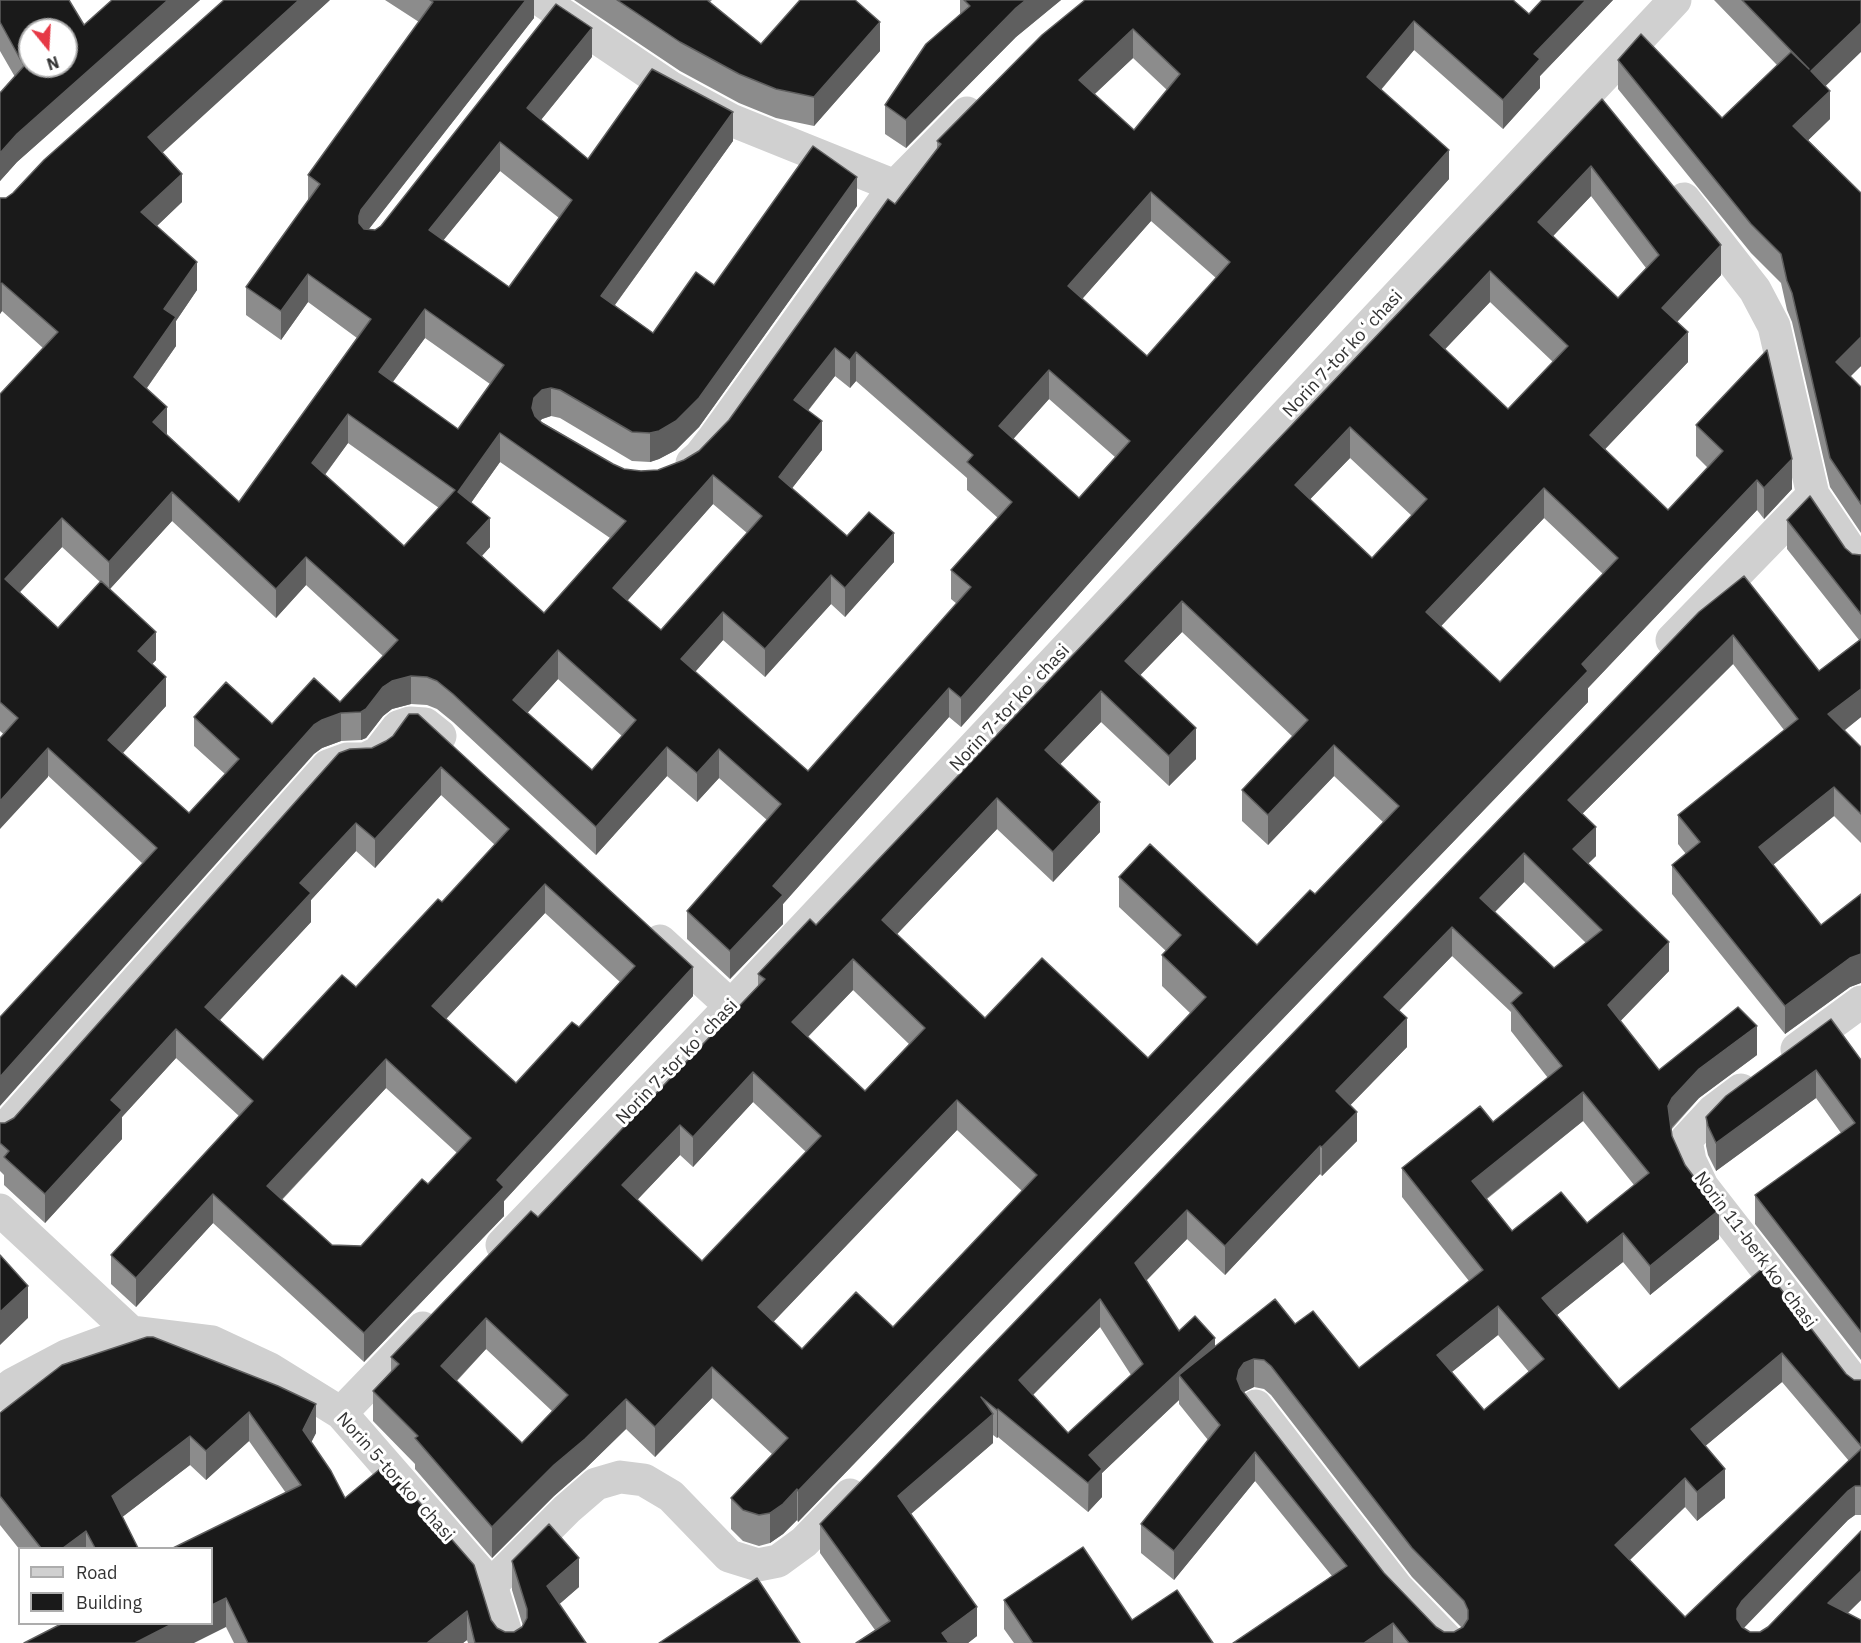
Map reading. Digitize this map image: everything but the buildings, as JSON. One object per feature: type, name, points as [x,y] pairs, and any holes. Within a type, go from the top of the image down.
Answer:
[{"type":"street","points":[[541,0],[670,87],[731,120],[895,186]]},
{"type":"street","name":"Norin 7-tor koʻchasi","points":[[482,1266],[731,1006],[1675,0]]},
{"type":"street","points":[[1592,87],[1614,114]]},
{"type":"street","points":[[662,478],[686,468],[700,456],[895,186],[987,93]]},
{"type":"street","points":[[1665,176],[1755,290],[1774,326],[1813,495],[1861,566]]},
{"type":"street","points":[[1656,658],[1813,495]]},
{"type":"street","points":[[0,1134],[327,766],[347,759],[364,759],[378,753],[398,727],[410,723],[425,724],[458,752]]},
{"type":"street","points":[[637,919],[731,1006]]},
{"type":"street","name":"Norin 11-berk koʻchasi","points":[[1861,1002],[1713,1111],[1686,1140],[1690,1161],[1702,1186],[1861,1390]]},
{"type":"street","points":[[0,1210],[131,1332]]},
{"type":"street","points":[[341,1413],[441,1309]]},
{"type":"street","name":"Norin 5-tor koʻchasi","points":[[0,1394],[13,1384],[66,1356],[131,1332],[212,1342],[270,1369],[341,1413],[491,1585],[509,1643]]},
{"type":"street","points":[[1256,1406],[1398,1589],[1450,1643]]},
{"type":"street","points":[[491,1585],[596,1484],[620,1477],[644,1480],[671,1496],[729,1556],[758,1564],[777,1561],[804,1542],[870,1474]]}]
